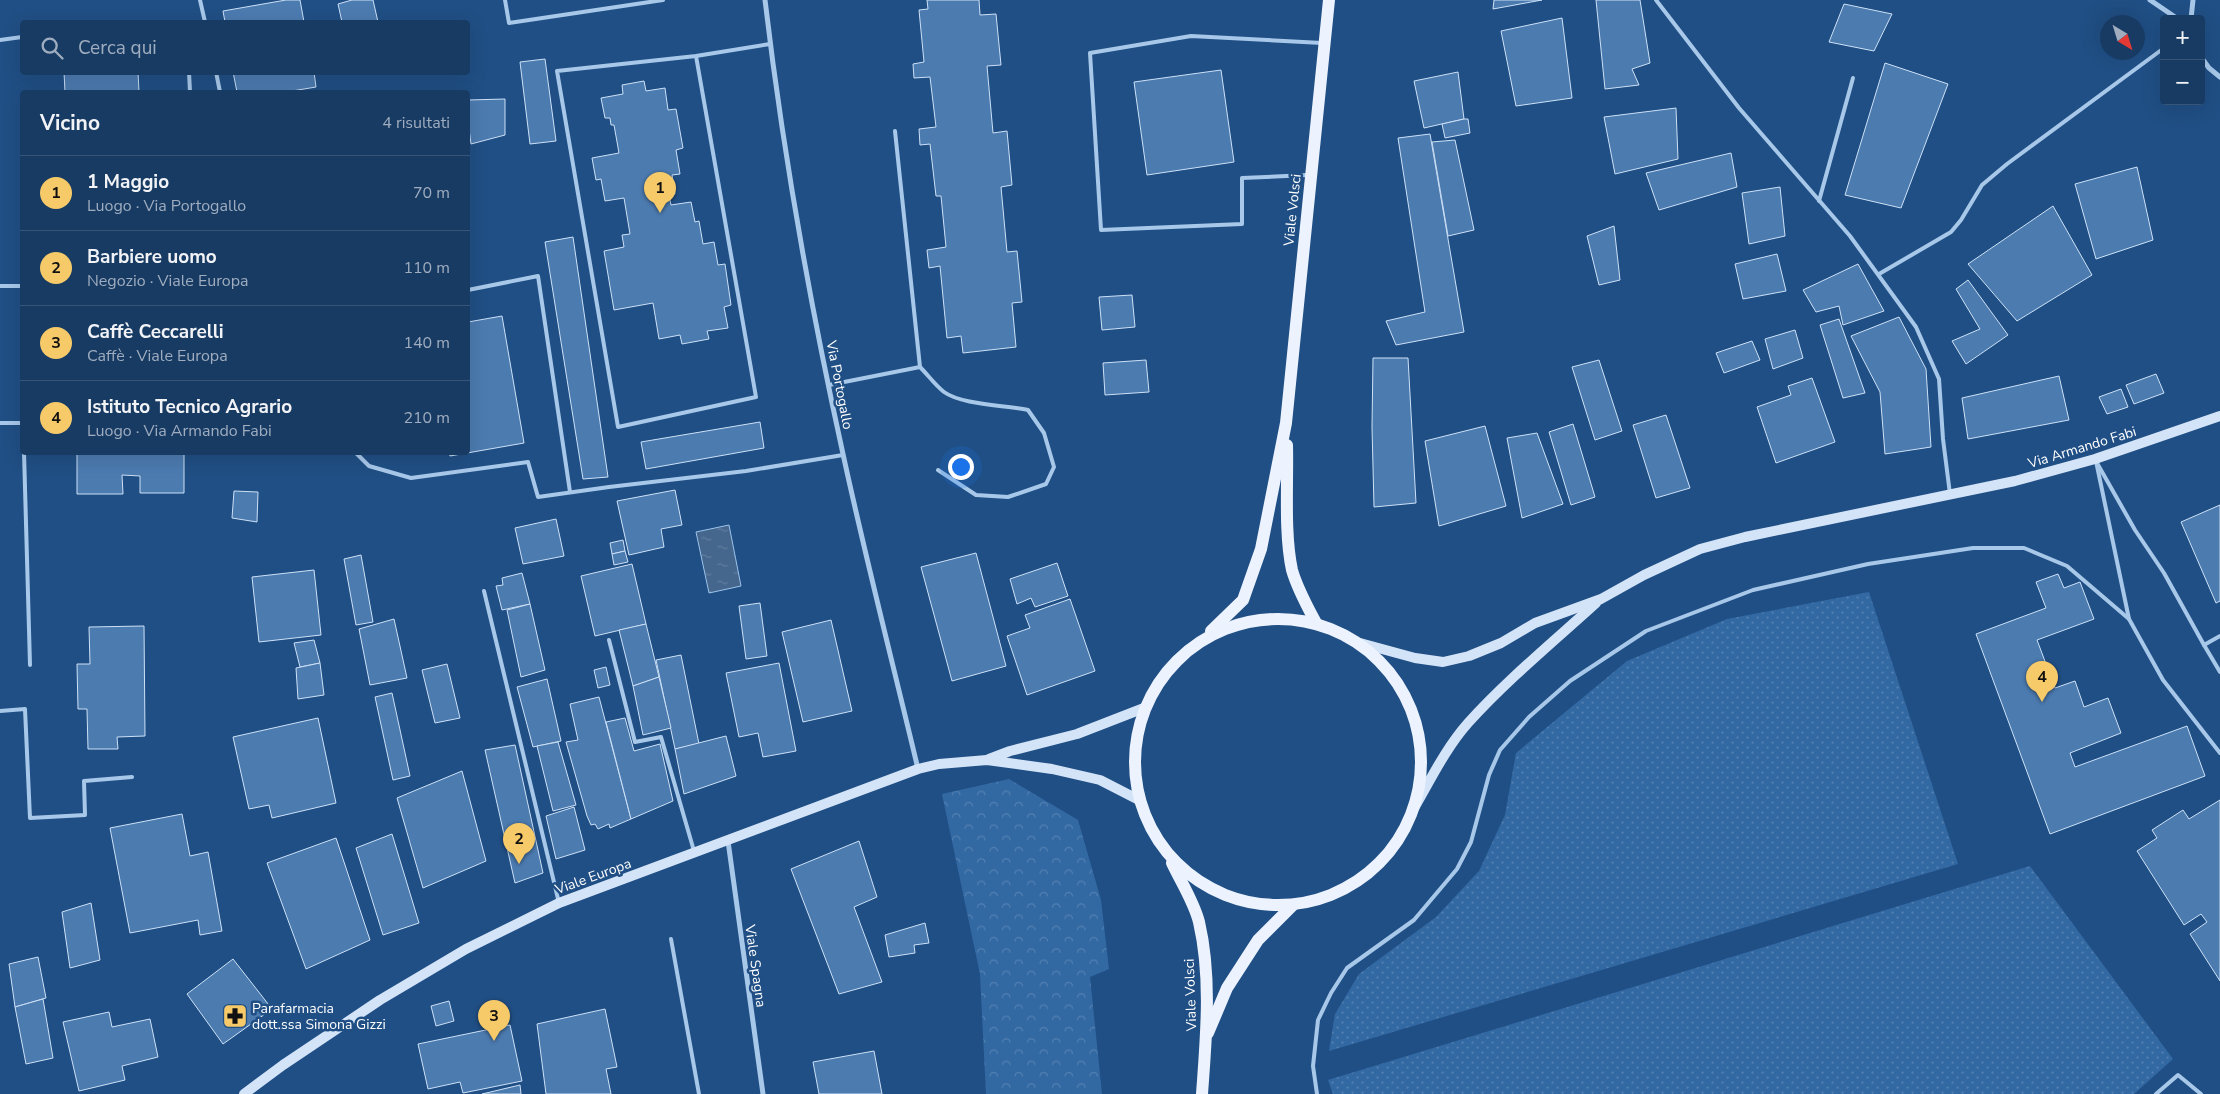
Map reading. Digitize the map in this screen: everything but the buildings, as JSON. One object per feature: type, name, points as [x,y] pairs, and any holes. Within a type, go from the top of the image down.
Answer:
[{"type":"main road","name":"Viale Volsci","points":[[1206,1038],[1206,964],[1198,921],[1170,858],[1151,831],[1139,800],[1134,769],[1135,738],[1144,708],[1161,678],[1185,652],[1243,600],[1262,549],[1286,423],[1329,0]]},
{"type":"main road","name":"Viale Volsci","points":[[1286,423],[1289,538],[1292,570],[1316,623]]},
{"type":"main road","name":"Viale Volsci","points":[[1170,858],[1196,880],[1226,896],[1259,904],[1293,905],[1332,895],[1366,874],[1394,846],[1413,810],[1420,780],[1421,749],[1415,718],[1402,689],[1384,664],[1360,643],[1339,631],[1316,623],[1282,618],[1247,621],[1214,633],[1185,652]]},
{"type":"main road","name":"Viale Volsci","points":[[1206,1038],[1227,988],[1258,940],[1293,905]]},
{"type":"main road","points":[[1202,1094],[1206,1038]]},
{"type":"street","name":"Via Portogallo","points":[[765,0],[770,44],[800,236],[829,385],[843,455],[918,769]]},
{"type":"street","points":[[2150,0],[2172,15]]},
{"type":"street","points":[[2191,15],[2193,0]]},
{"type":"street","points":[[2203,60],[2220,77]]},
{"type":"street","name":"Via Armando Fabi","points":[[1601,599],[1644,575],[1700,549],[1745,537],[2015,481],[2095,459],[2220,416]]},
{"type":"street","points":[[1360,643],[1415,658],[1443,662],[1469,656],[1500,643],[1535,623],[1601,599]]},
{"type":"street","points":[[1413,810],[1444,757],[1467,724],[1510,681],[1601,599]]},
{"type":"street","points":[[987,760],[1010,751],[1078,734],[1144,708]]},
{"type":"street","points":[[987,760],[1052,768],[1100,780],[1139,800]]},
{"type":"street","name":"Viale Europa","points":[[244,1094],[283,1065],[380,1000],[466,949],[559,903],[918,769],[939,764],[987,760]]},
{"type":"street","name":"Viale Spagna","points":[[728,841],[763,1094]]},
{"type":"lane","points":[[200,0],[205,20]]},
{"type":"lane","points":[[504,0],[509,23],[664,0]]},
{"type":"lane","points":[[1656,0],[1709,70],[1879,274],[1916,327],[1939,380],[1943,439],[1950,494]]},
{"type":"lane","points":[[1311,175],[1242,178],[1242,224],[1101,230],[1090,53],[1191,36],[1324,43]]},
{"type":"lane","points":[[0,40],[20,37]]},
{"type":"lane","points":[[696,56],[756,397],[618,427],[557,71],[696,56],[770,44]]},
{"type":"lane","points":[[1879,274],[1951,232],[1961,220],[1982,185],[2007,164],[2160,51]]},
{"type":"lane","points":[[189,75],[190,90]]},
{"type":"lane","points":[[217,75],[220,90]]},
{"type":"lane","points":[[1819,201],[1853,78]]},
{"type":"lane","points":[[895,131],[920,367],[945,393],[974,403],[1028,410],[1044,432],[1054,467],[1046,484],[1008,497],[976,495],[938,470]]},
{"type":"lane","points":[[470,290],[538,276],[570,492]]},
{"type":"lane","points":[[0,286],[20,286]]},
{"type":"lane","points":[[829,385],[920,367]]},
{"type":"lane","points":[[0,423],[20,423]]},
{"type":"lane","points":[[24,455],[30,665]]},
{"type":"lane","points":[[358,455],[369,466],[411,478],[528,462],[538,498],[570,492],[746,471],[843,455]]},
{"type":"lane","points":[[2095,459],[2129,619],[2163,680],[2220,754]]},
{"type":"lane","points":[[2095,459],[2135,530],[2164,573],[2220,672]]},
{"type":"lane","points":[[1317,1094],[1313,1066],[1318,1020],[1330,993],[1347,968],[1414,920],[1457,869],[1471,842],[1490,775],[1500,750],[1529,717],[1570,682],[1646,631],[1753,590],[1868,564],[1972,548],[2024,548],[2067,566],[2129,619]]},
{"type":"lane","points":[[484,591],[559,903]]},
{"type":"lane","points":[[2204,645],[2220,636]]},
{"type":"lane","points":[[609,640],[635,742],[661,737],[694,854]]},
{"type":"lane","points":[[0,711],[25,709],[30,818],[85,815],[84,781],[132,777]]},
{"type":"lane","points":[[671,939],[699,1094]]},
{"type":"lane","points":[[2156,1094],[2178,1075],[2202,1094]]},
{"type":"green space","points":[[1869,592],[1958,864],[1329,1051],[1335,1014],[1359,974],[1436,917],[1479,871],[1505,815],[1516,753],[1627,661],[1727,619]]},
{"type":"green space","points":[[1009,779],[1078,820],[1101,900],[1109,969],[1090,977],[1102,1094],[986,1094],[980,974],[942,794]]},
{"type":"green space","points":[[2030,866],[2173,1059],[2134,1094],[1333,1094],[1328,1080]]},
{"type":"water","points":[[729,525],[741,586],[709,593],[696,532]]},
{"type":"place","name":"1 Maggio","points":[[660,213]]},
{"type":"place","name":"Istituto Tecnico Agrario","points":[[2042,702]]},
{"type":"place","name":"Barbiere uomo","points":[[519,864]]},
{"type":"place","name":"Parafarmacia dott.ssa Simona Gizzi","points":[[235,1016]]},
{"type":"place","name":"Caffè Ceccarelli","points":[[494,1041]]}]
